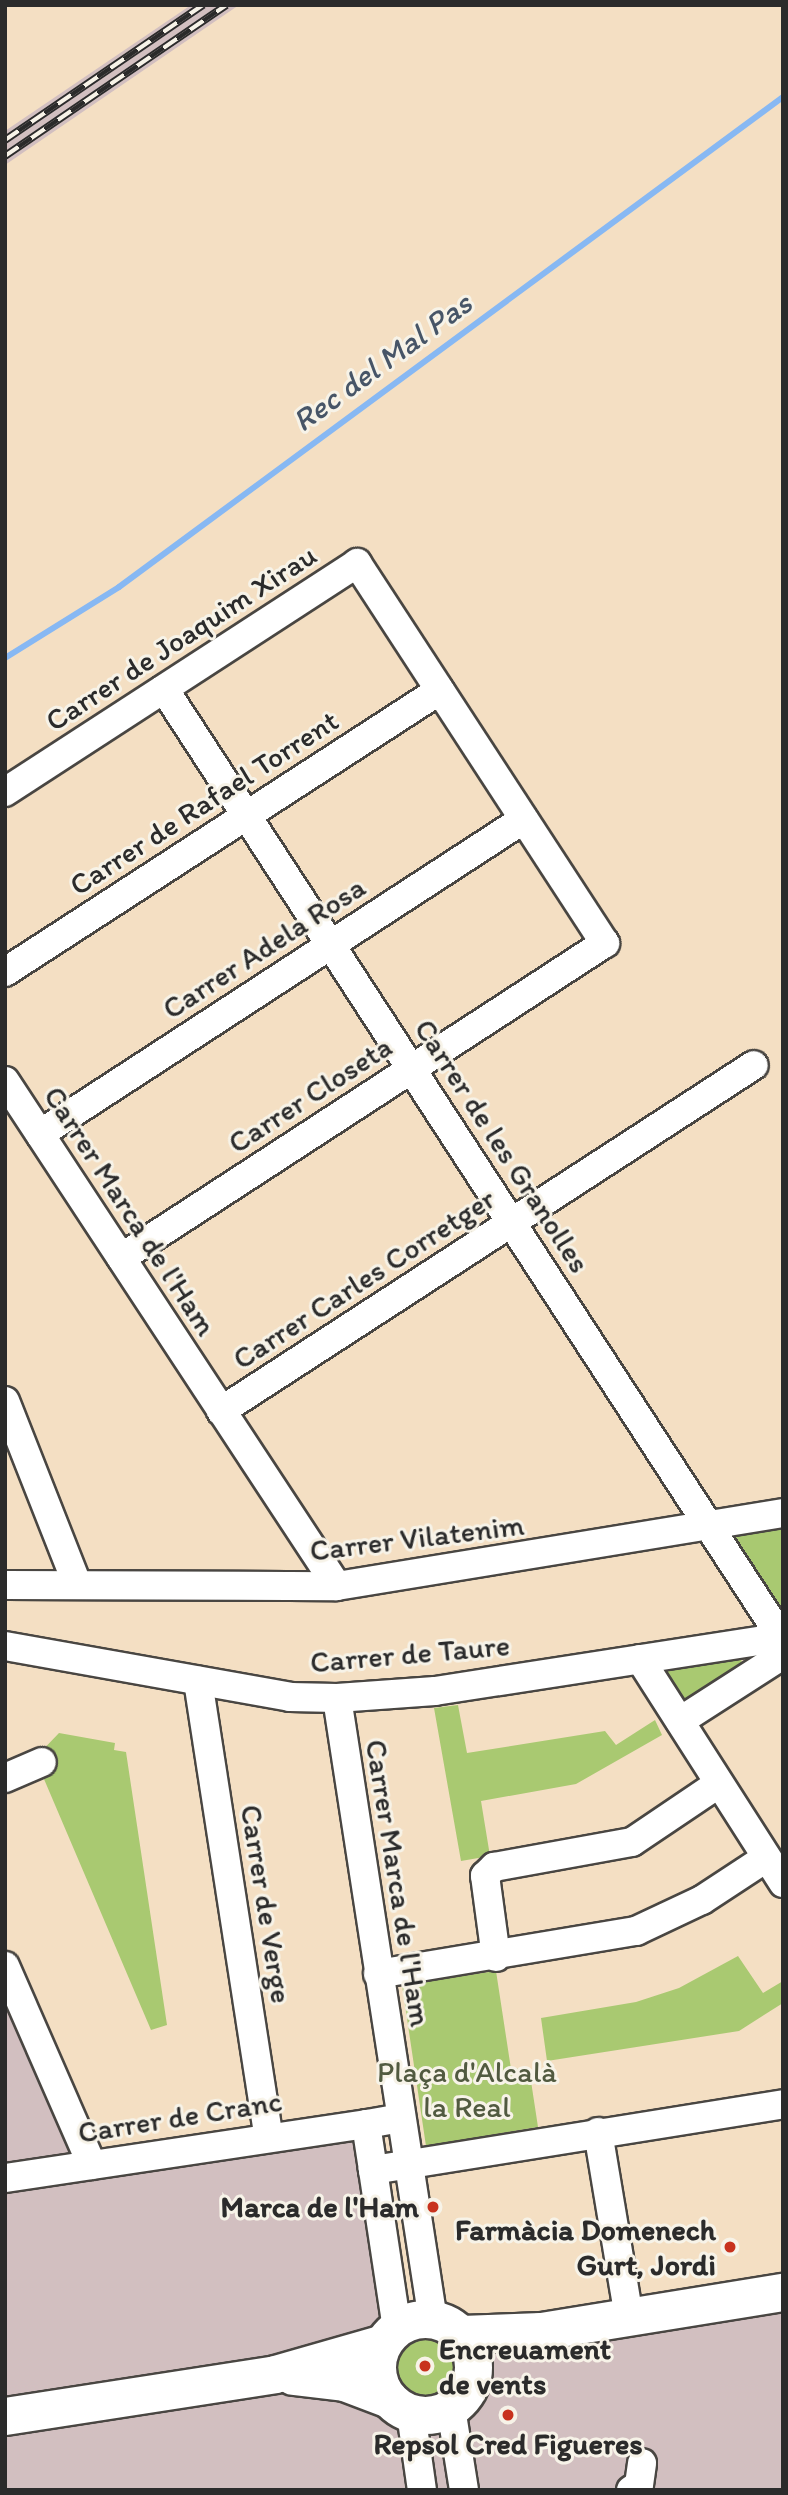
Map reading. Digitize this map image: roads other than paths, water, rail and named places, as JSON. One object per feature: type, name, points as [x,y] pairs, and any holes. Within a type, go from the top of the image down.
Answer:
[{"type":"main road","points":[[275,2374],[344,2382],[400,2406],[450,2408],[473,2371],[505,2344],[541,2331],[783,2292]]},
{"type":"main road","points":[[5,2416],[275,2374],[389,2336],[448,2327],[541,2331]]},
{"type":"main road","points":[[448,2327],[473,2371]]},
{"type":"main road","points":[[389,2336],[377,2372],[400,2406]]},
{"type":"street","name":"Carrer de Joaquim Xirau","points":[[5,792],[357,563],[440,690]]},
{"type":"street","name":"Carrer de les Granolles","points":[[164,689],[782,1642]]},
{"type":"street","name":"Carrer de Rafael Torrent","points":[[5,972],[440,690]]},
{"type":"street","points":[[440,690],[524,819]]},
{"type":"street","name":"Carrer Closeta","points":[[121,1258],[605,943],[524,819]]},
{"type":"street","name":"Carrer Adela Rosa","points":[[40,1134],[524,819]]},
{"type":"street","name":"Carrer Carles Corretger","points":[[221,1411],[754,1065]]},
{"type":"street","name":"Carrer Marca de l'Ham","points":[[5,1081],[337,1586]]},
{"type":"street","points":[[5,1401],[77,1584]]},
{"type":"street","name":"Carrer Vilatenim","points":[[5,1585],[337,1586],[783,1513]]},
{"type":"street","points":[[680,1721],[782,1642]]},
{"type":"street","name":"Carrer de Taure","points":[[5,1646],[198,1681],[337,1699],[435,1691],[640,1658],[782,1642]]},
{"type":"street","points":[[640,1658],[783,1884]]},
{"type":"street","name":"Carrer de Verge","points":[[198,1681],[270,2137]]},
{"type":"street","name":"Carrer Marca de l'Ham","points":[[337,1699],[409,2164],[448,2327]]},
{"type":"street","points":[[5,1778],[42,1762]]},
{"type":"street","points":[[496,1957],[485,1876],[494,1867],[632,1842],[718,1784]]},
{"type":"street","points":[[378,1974],[496,1957],[636,1931],[702,1900],[766,1858]]},
{"type":"street","points":[[5,1966],[92,2165]]},
{"type":"street","points":[[373,2170],[783,2104]]},
{"type":"street","points":[[389,2336],[366,2124],[401,2118]]},
{"type":"street","name":"Carrer de Cranc","points":[[5,2178],[366,2124]]},
{"type":"street","points":[[598,2133],[629,2317]]},
{"type":"street","points":[[400,2406],[422,2490]]},
{"type":"street","points":[[450,2408],[464,2490]]},
{"type":"street","points":[[631,2490],[639,2485],[642,2463]]},
{"type":"waterway","name":"Rec del Mal Pas","points":[[5,658],[119,587],[783,97]]},
{"type":"railway","points":[[5,140],[203,5]]},
{"type":"railway","points":[[5,156],[226,5]]},
{"type":"place","name":"Marca de l'Ham","points":[[433,2207]]},
{"type":"place","name":"Farmàcia Domenech Gurt, Jordi","points":[[730,2247]]},
{"type":"place","name":"Encreuament de vents","points":[[425,2366]]},
{"type":"place","name":"Repsol Cred Figueres","points":[[508,2415]]},
{"type":"park label","name":"Plaça d'Alcalà la Real","points":[[467,2089]]}]
